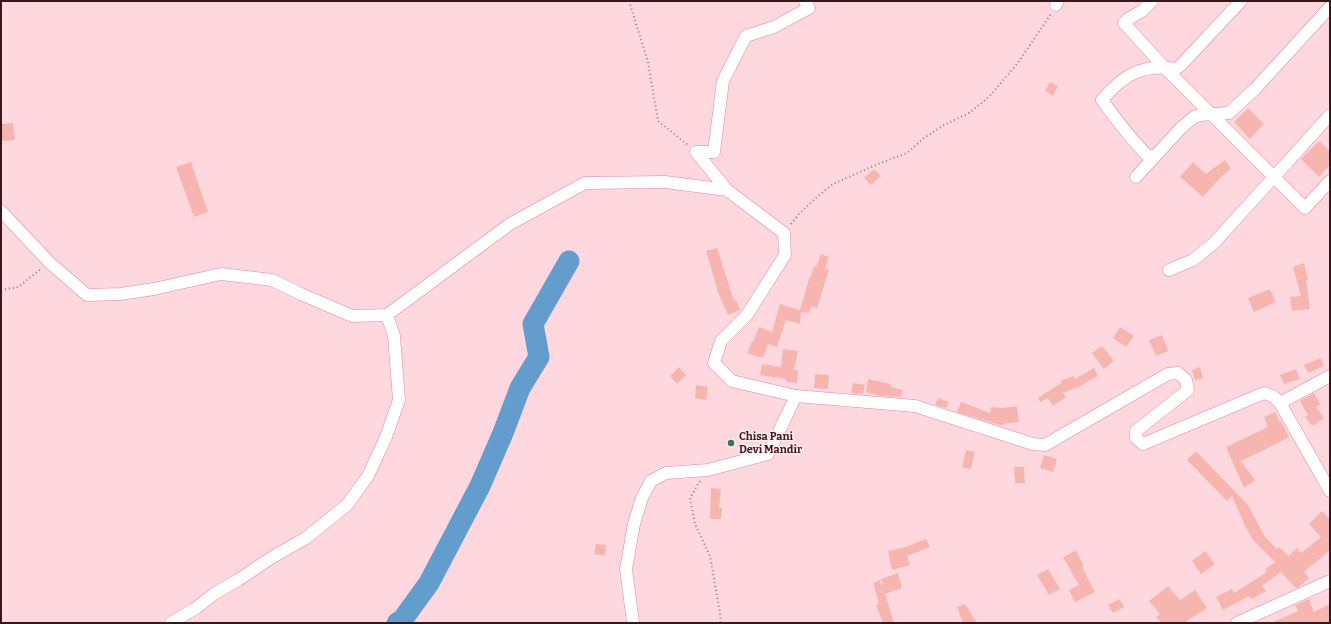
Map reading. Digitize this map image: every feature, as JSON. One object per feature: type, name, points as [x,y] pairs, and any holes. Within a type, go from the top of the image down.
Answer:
[{"type":"street","points":[[696,152],[714,152],[723,81],[746,36],[774,26],[809,8],[805,1]]},
{"type":"street","points":[[1152,1],[1142,11],[1124,23],[1164,67],[1305,208],[1330,181]]},
{"type":"street","points":[[1156,155],[1149,157],[1143,151],[1102,100],[1123,79],[1135,72],[1153,67],[1176,69],[1241,1]]},
{"type":"street","points":[[1136,177],[1181,128],[1194,117],[1200,115],[1229,113],[1255,89],[1330,7]]},
{"type":"street","points":[[1169,270],[1193,260],[1214,243],[1330,115]]},
{"type":"street","points":[[696,152],[727,190],[784,233],[785,255],[747,315],[721,341],[714,363],[732,381],[796,396],[915,406],[1033,444],[1045,445],[1168,374],[1178,372],[1186,380],[1188,390],[1136,431],[1136,438],[1143,444],[1264,393],[1273,396],[1280,403],[1330,491]]},
{"type":"street","points":[[1,211],[50,263],[87,295],[120,294],[154,290],[221,274],[272,280],[352,316],[387,315],[510,224],[585,183],[665,182],[727,190]]},
{"type":"street","points":[[171,623],[271,558],[306,538],[347,505],[368,476],[386,437],[399,400],[394,336],[387,315]]},
{"type":"street","points":[[1280,403],[1330,376]]},
{"type":"street","points":[[633,623],[626,569],[634,524],[642,498],[651,481],[666,473],[708,470],[768,454],[796,396]]},
{"type":"street","points":[[1237,623],[1330,581]]},
{"type":"path","points":[[629,1],[648,62],[658,121],[696,152]]},
{"type":"path","points":[[784,233],[799,214],[834,184],[878,164],[907,153],[924,138],[944,125],[969,113],[989,97],[1027,51],[1057,3]]},
{"type":"path","points":[[1,290],[18,288],[50,263]]},
{"type":"path","points":[[708,470],[690,498],[695,524],[710,556],[721,623]]},
{"type":"building","points":[[1050,82],[1058,86],[1053,96],[1045,91]]},
{"type":"building","points":[[1248,108],[1264,124],[1250,139],[1234,122]]},
{"type":"building","points":[[13,123],[15,140],[1,141],[1,124]]},
{"type":"building","points":[[1319,141],[1330,151],[1330,165],[1319,177],[1301,159]]},
{"type":"building","points":[[1225,160],[1231,169],[1221,177],[1203,197],[1180,177],[1193,162],[1206,174]]},
{"type":"building","points":[[191,162],[208,212],[194,217],[176,167]]},
{"type":"building","points":[[874,169],[881,176],[871,185],[864,178]]},
{"type":"building","points":[[717,248],[734,301],[736,300],[740,310],[728,315],[718,292],[706,251]]},
{"type":"building","points":[[821,254],[829,257],[825,269],[829,270],[817,308],[811,306],[809,313],[801,312],[800,324],[786,320],[777,347],[768,344],[763,358],[747,353],[759,327],[772,332],[780,304],[800,310],[810,276],[814,266],[816,267]]},
{"type":"building","points":[[1304,263],[1308,280],[1306,280],[1310,309],[1292,311],[1290,297],[1301,296],[1293,267]]},
{"type":"building","points":[[1270,289],[1276,302],[1254,312],[1248,298]]},
{"type":"building","points":[[1120,327],[1134,336],[1126,347],[1113,338]]},
{"type":"building","points":[[1162,335],[1168,351],[1156,356],[1149,340]]},
{"type":"building","points":[[1102,346],[1114,361],[1104,369],[1092,353]]},
{"type":"building","points":[[783,349],[798,351],[794,370],[798,370],[797,383],[786,382],[786,379],[760,375],[762,364],[781,367]]},
{"type":"building","points":[[1321,358],[1324,366],[1308,373],[1304,365]]},
{"type":"building","points":[[679,367],[686,375],[677,384],[670,376]]},
{"type":"building","points":[[1200,367],[1203,378],[1195,380],[1192,370]]},
{"type":"building","points":[[1094,368],[1098,376],[1063,393],[1066,397],[1053,406],[1048,398],[1040,402],[1038,398],[1061,383],[1061,381],[1073,376],[1075,379]]},
{"type":"building","points":[[1296,369],[1300,379],[1284,384],[1280,375]]},
{"type":"building","points":[[815,374],[829,375],[828,389],[814,388]]},
{"type":"building","points":[[868,379],[891,384],[891,387],[903,390],[901,397],[881,396],[866,392]]},
{"type":"building","points":[[853,383],[865,385],[863,394],[851,393]]},
{"type":"building","points":[[696,385],[708,387],[706,400],[695,398]]},
{"type":"building","points":[[1314,393],[1320,404],[1316,407],[1324,418],[1314,425],[1311,425],[1305,417],[1308,415],[1300,401]]},
{"type":"building","points":[[938,398],[949,402],[946,408],[935,405]]},
{"type":"building","points":[[961,402],[990,413],[991,407],[1001,408],[1017,406],[1019,422],[1003,424],[1003,426],[957,412]]},
{"type":"building","points":[[1275,412],[1289,437],[1241,461],[1255,480],[1244,488],[1226,447],[1268,427],[1264,417]]},
{"type":"building","points":[[966,450],[975,452],[971,469],[962,467]]},
{"type":"building","points":[[1196,451],[1248,505],[1265,537],[1277,549],[1279,547],[1289,556],[1297,548],[1301,553],[1321,537],[1309,524],[1322,511],[1330,519],[1330,550],[1304,572],[1309,578],[1299,587],[1296,588],[1281,572],[1262,586],[1266,591],[1252,599],[1249,596],[1223,610],[1216,597],[1232,589],[1234,593],[1267,572],[1265,569],[1275,562],[1253,540],[1232,496],[1227,501],[1187,460]]},
{"type":"building","points":[[1044,455],[1057,459],[1053,472],[1040,468]]},
{"type":"building","points":[[1014,467],[1024,467],[1025,483],[1015,483]]},
{"type":"building","points":[[711,488],[721,489],[719,508],[722,508],[721,519],[710,519]]},
{"type":"building","points":[[926,539],[930,547],[907,556],[910,565],[892,570],[888,551],[906,547]]},
{"type":"building","points":[[596,544],[606,545],[605,556],[594,554]]},
{"type":"building","points":[[1076,550],[1084,566],[1082,567],[1095,592],[1075,602],[1069,590],[1079,585],[1063,557]]},
{"type":"building","points":[[1205,551],[1215,564],[1201,574],[1192,561]]},
{"type":"building","points":[[1048,569],[1060,589],[1049,595],[1037,575]]},
{"type":"building","points":[[898,573],[902,588],[885,594],[894,623],[883,623],[876,605],[879,604],[873,583],[880,580],[881,585],[883,584],[881,579]]},
{"type":"building","points":[[1168,586],[1180,600],[1195,590],[1207,608],[1184,623],[1161,623],[1156,617],[1160,614],[1149,601]]},
{"type":"building","points":[[1119,599],[1124,607],[1113,613],[1108,605]]},
{"type":"building","points":[[1309,599],[1314,612],[1330,604],[1330,623],[1271,623],[1298,611],[1295,605]]},
{"type":"building","points":[[965,604],[977,623],[963,623],[957,607]]},
{"type":"waterway","points":[[397,623],[403,619],[429,583],[480,486],[503,433],[520,388],[539,357],[533,324],[569,261]]},
{"type":"place","name":"Chisa Pani Devi Mandir","points":[[731,443]]}]
